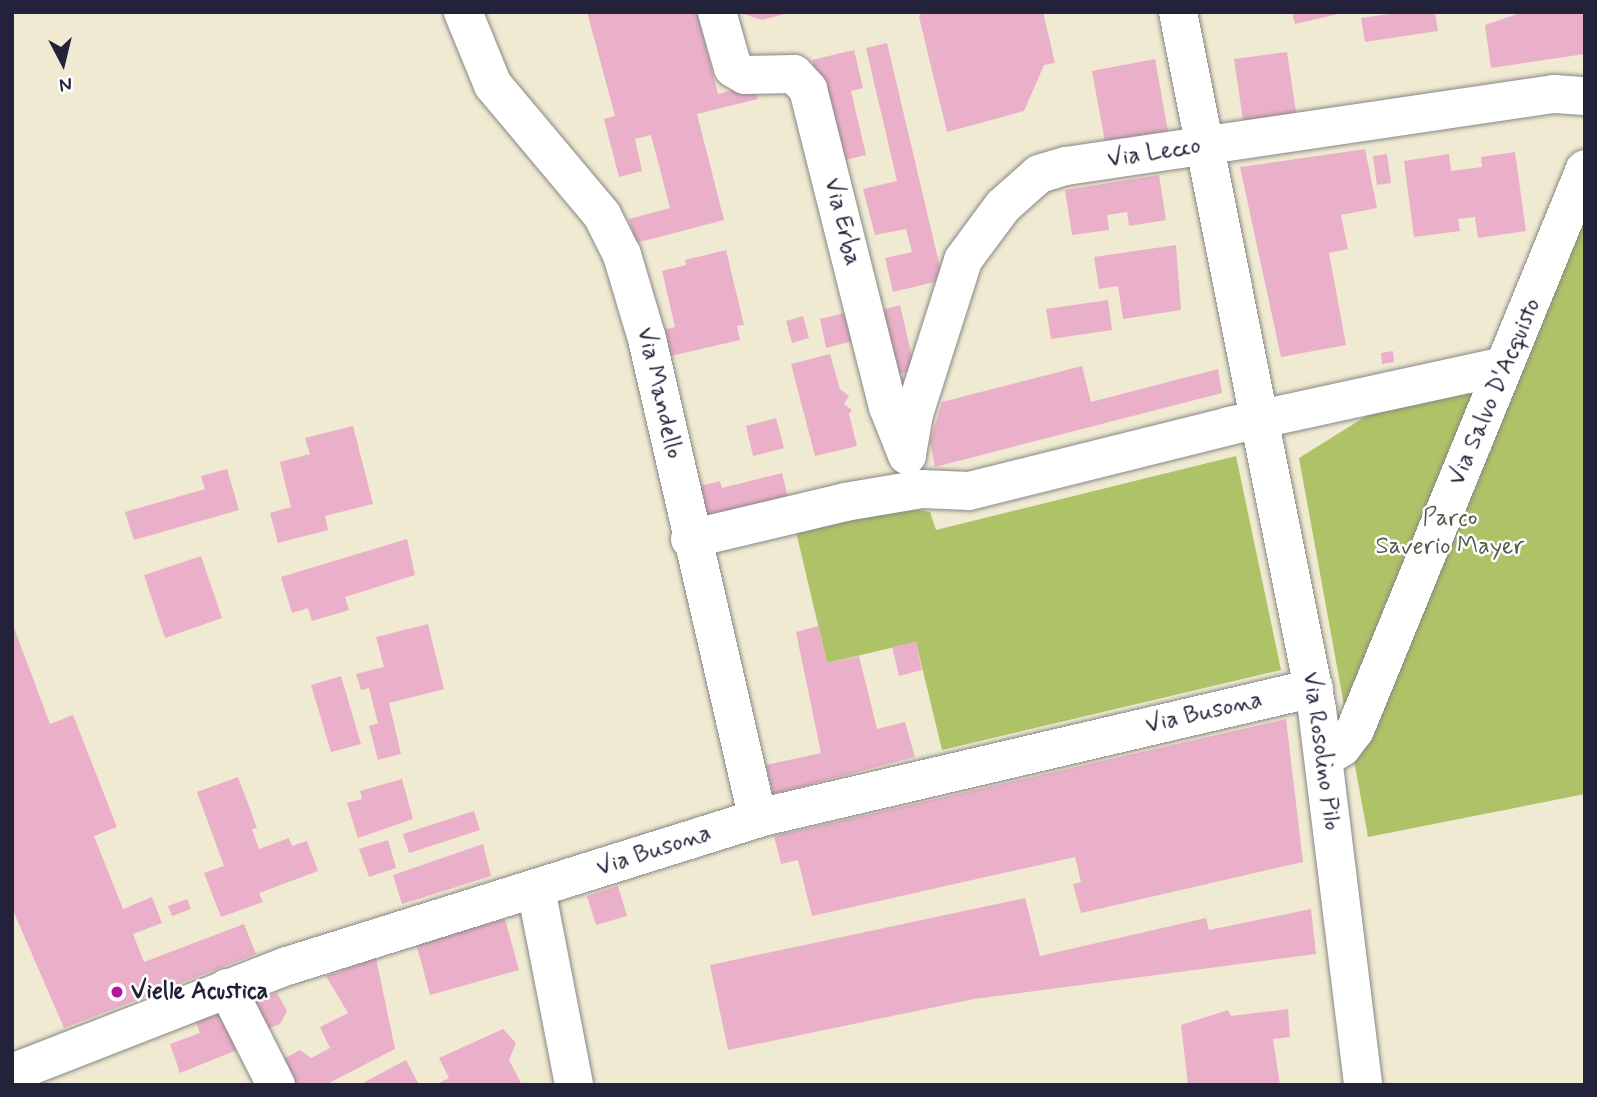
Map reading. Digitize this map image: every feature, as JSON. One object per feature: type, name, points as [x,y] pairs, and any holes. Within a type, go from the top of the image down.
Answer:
[{"type":"street","name":"Via Mandello","points":[[463,12],[493,85],[555,156],[613,233],[647,339],[690,539],[758,818]]},
{"type":"street","name":"Via Erba","points":[[717,12],[733,68],[746,75],[794,74],[808,89],[890,415],[907,454],[915,490]]},
{"type":"street","name":"Via Rosolino Pilo","points":[[1178,12],[1314,688],[1363,1085]]},
{"type":"street","name":"Via Lecco","points":[[907,454],[914,414],[956,276],[976,240],[1018,191],[1050,170],[1554,94],[1585,96]]},
{"type":"street","name":"Via Salvo D'Acquisto","points":[[1324,758],[1342,747],[1355,730],[1585,169]]},
{"type":"street","points":[[690,539],[818,508],[915,490],[969,491],[1261,420],[1504,366]]},
{"type":"street","name":"Via Busona","points":[[12,1073],[227,988],[758,818],[1314,688]]},
{"type":"street","points":[[536,889],[574,1085]]},
{"type":"street","points":[[227,988],[276,1085]]},
{"type":"green space","name":"Parco Saverio Mayer","points":[[1585,201],[1585,794],[1368,837],[1299,458],[1368,415],[1512,379]]},
{"type":"green space","points":[[1236,456],[1281,670],[942,750],[916,642],[827,663],[793,519],[915,509],[930,512],[936,530]]},
{"type":"building","points":[[587,12],[697,12],[718,94],[755,85],[758,99],[697,114],[724,220],[636,243],[629,219],[670,208],[651,135],[635,139],[642,171],[619,177],[604,119],[615,116]]},
{"type":"building","points":[[737,12],[788,12],[788,13],[762,20]]},
{"type":"building","points":[[922,12],[1043,12],[1055,63],[1044,65],[1024,111],[947,132],[919,17]]},
{"type":"building","points":[[1292,12],[1343,12],[1343,13],[1295,24]]},
{"type":"building","points":[[1403,12],[1435,12],[1438,31],[1365,42],[1361,18]]},
{"type":"building","points":[[1523,12],[1585,12],[1585,54],[1491,68],[1485,25]]},
{"type":"building","points":[[887,43],[943,280],[893,292],[885,258],[912,252],[906,229],[875,235],[863,189],[897,181],[866,48]]},
{"type":"building","points":[[854,50],[863,88],[851,91],[866,155],[837,162],[812,60]]},
{"type":"building","points":[[1287,52],[1297,119],[1244,127],[1234,59]]},
{"type":"building","points":[[1155,59],[1168,131],[1105,142],[1092,71]]},
{"type":"building","points":[[1365,149],[1377,208],[1341,215],[1348,249],[1329,253],[1346,345],[1281,357],[1240,167]]},
{"type":"building","points":[[1515,152],[1526,231],[1478,238],[1475,217],[1458,219],[1460,231],[1414,237],[1404,161],[1449,154],[1451,171],[1482,167],[1481,157]]},
{"type":"building","points":[[1387,154],[1391,183],[1377,185],[1373,156]]},
{"type":"building","points":[[1159,175],[1166,220],[1129,226],[1127,212],[1107,215],[1109,230],[1072,235],[1065,190]]},
{"type":"building","points":[[1176,245],[1181,310],[1123,319],[1118,286],[1099,289],[1094,257]]},
{"type":"building","points":[[726,250],[744,325],[737,326],[740,340],[662,358],[656,332],[675,327],[662,271],[686,265],[685,260]]},
{"type":"building","points":[[1108,300],[1112,330],[1051,339],[1046,309]]},
{"type":"building","points":[[900,305],[915,370],[890,376],[874,312]]},
{"type":"building","points":[[849,312],[857,340],[826,348],[820,319]]},
{"type":"building","points":[[803,316],[809,338],[792,343],[786,321]]},
{"type":"building","points":[[1393,351],[1394,362],[1382,364],[1381,353]]},
{"type":"building","points":[[830,354],[840,389],[849,396],[844,404],[852,410],[849,414],[857,446],[815,456],[791,364]]},
{"type":"building","points":[[1082,366],[1091,402],[1218,369],[1222,393],[935,467],[930,442],[942,402]]},
{"type":"building","points":[[776,418],[784,448],[753,456],[746,426]]},
{"type":"building","points":[[353,426],[373,504],[325,516],[328,530],[278,543],[270,513],[291,507],[280,462],[310,454],[305,438]]},
{"type":"building","points":[[227,469],[239,510],[134,540],[125,512],[205,489],[201,476]]},
{"type":"building","points":[[782,473],[789,502],[705,523],[696,487],[720,481],[722,488]]},
{"type":"building","points":[[407,539],[415,575],[345,597],[349,610],[312,621],[308,608],[292,613],[281,577]]},
{"type":"building","points":[[201,556],[222,618],[165,638],[144,575]]},
{"type":"building","points":[[428,624],[444,689],[389,703],[401,754],[378,760],[369,726],[378,723],[369,688],[361,690],[356,674],[384,667],[376,637]]},
{"type":"building","points":[[13,625],[50,724],[73,715],[117,827],[94,836],[123,909],[152,897],[162,923],[133,934],[144,962],[244,924],[256,954],[64,1028],[12,908]]},
{"type":"building","points":[[818,626],[827,663],[859,656],[877,729],[905,722],[915,757],[773,794],[766,765],[821,753],[796,632]]},
{"type":"building","points":[[916,642],[922,670],[899,676],[892,647]]},
{"type":"building","points":[[341,676],[361,744],[331,752],[311,685]]},
{"type":"building","points":[[1286,719],[1303,862],[1081,913],[1073,884],[1081,882],[1075,857],[812,916],[798,860],[781,864],[774,836]]},
{"type":"building","points":[[238,777],[257,828],[252,829],[259,849],[289,838],[292,846],[307,841],[318,871],[259,893],[263,902],[221,917],[204,873],[224,866],[197,792]]},
{"type":"building","points":[[402,779],[413,819],[358,838],[347,803],[362,799],[360,791]]},
{"type":"building","points":[[474,811],[480,830],[409,853],[403,834]]},
{"type":"building","points":[[388,840],[396,868],[369,877],[359,849]]},
{"type":"building","points":[[483,844],[491,876],[402,904],[393,875]]},
{"type":"building","points":[[618,886],[627,916],[596,925],[587,896]]},
{"type":"building","points":[[1025,898],[1040,956],[1206,918],[1209,930],[1311,909],[1316,954],[974,999],[728,1050],[710,965]]},
{"type":"building","points":[[187,899],[191,909],[172,916],[168,906]]},
{"type":"building","points":[[505,919],[519,970],[430,995],[416,943]]},
{"type":"building","points":[[376,958],[395,1049],[325,1085],[293,1085],[280,1061],[300,1050],[311,1058],[330,1048],[320,1027],[348,1013],[326,976]]},
{"type":"building","points":[[277,993],[287,1011],[280,1024],[264,1030],[250,1003]]},
{"type":"building","points":[[1288,1009],[1290,1037],[1273,1039],[1280,1085],[1188,1085],[1181,1025],[1228,1010],[1231,1016]]},
{"type":"building","points":[[223,1012],[237,1050],[180,1073],[170,1044],[200,1033],[196,1022]]},
{"type":"building","points":[[503,1029],[516,1043],[509,1060],[522,1085],[435,1085],[449,1078],[439,1058]]},
{"type":"building","points":[[406,1060],[419,1085],[359,1085]]},
{"type":"place","name":"Vielle Acustica","points":[[117,992]]}]
